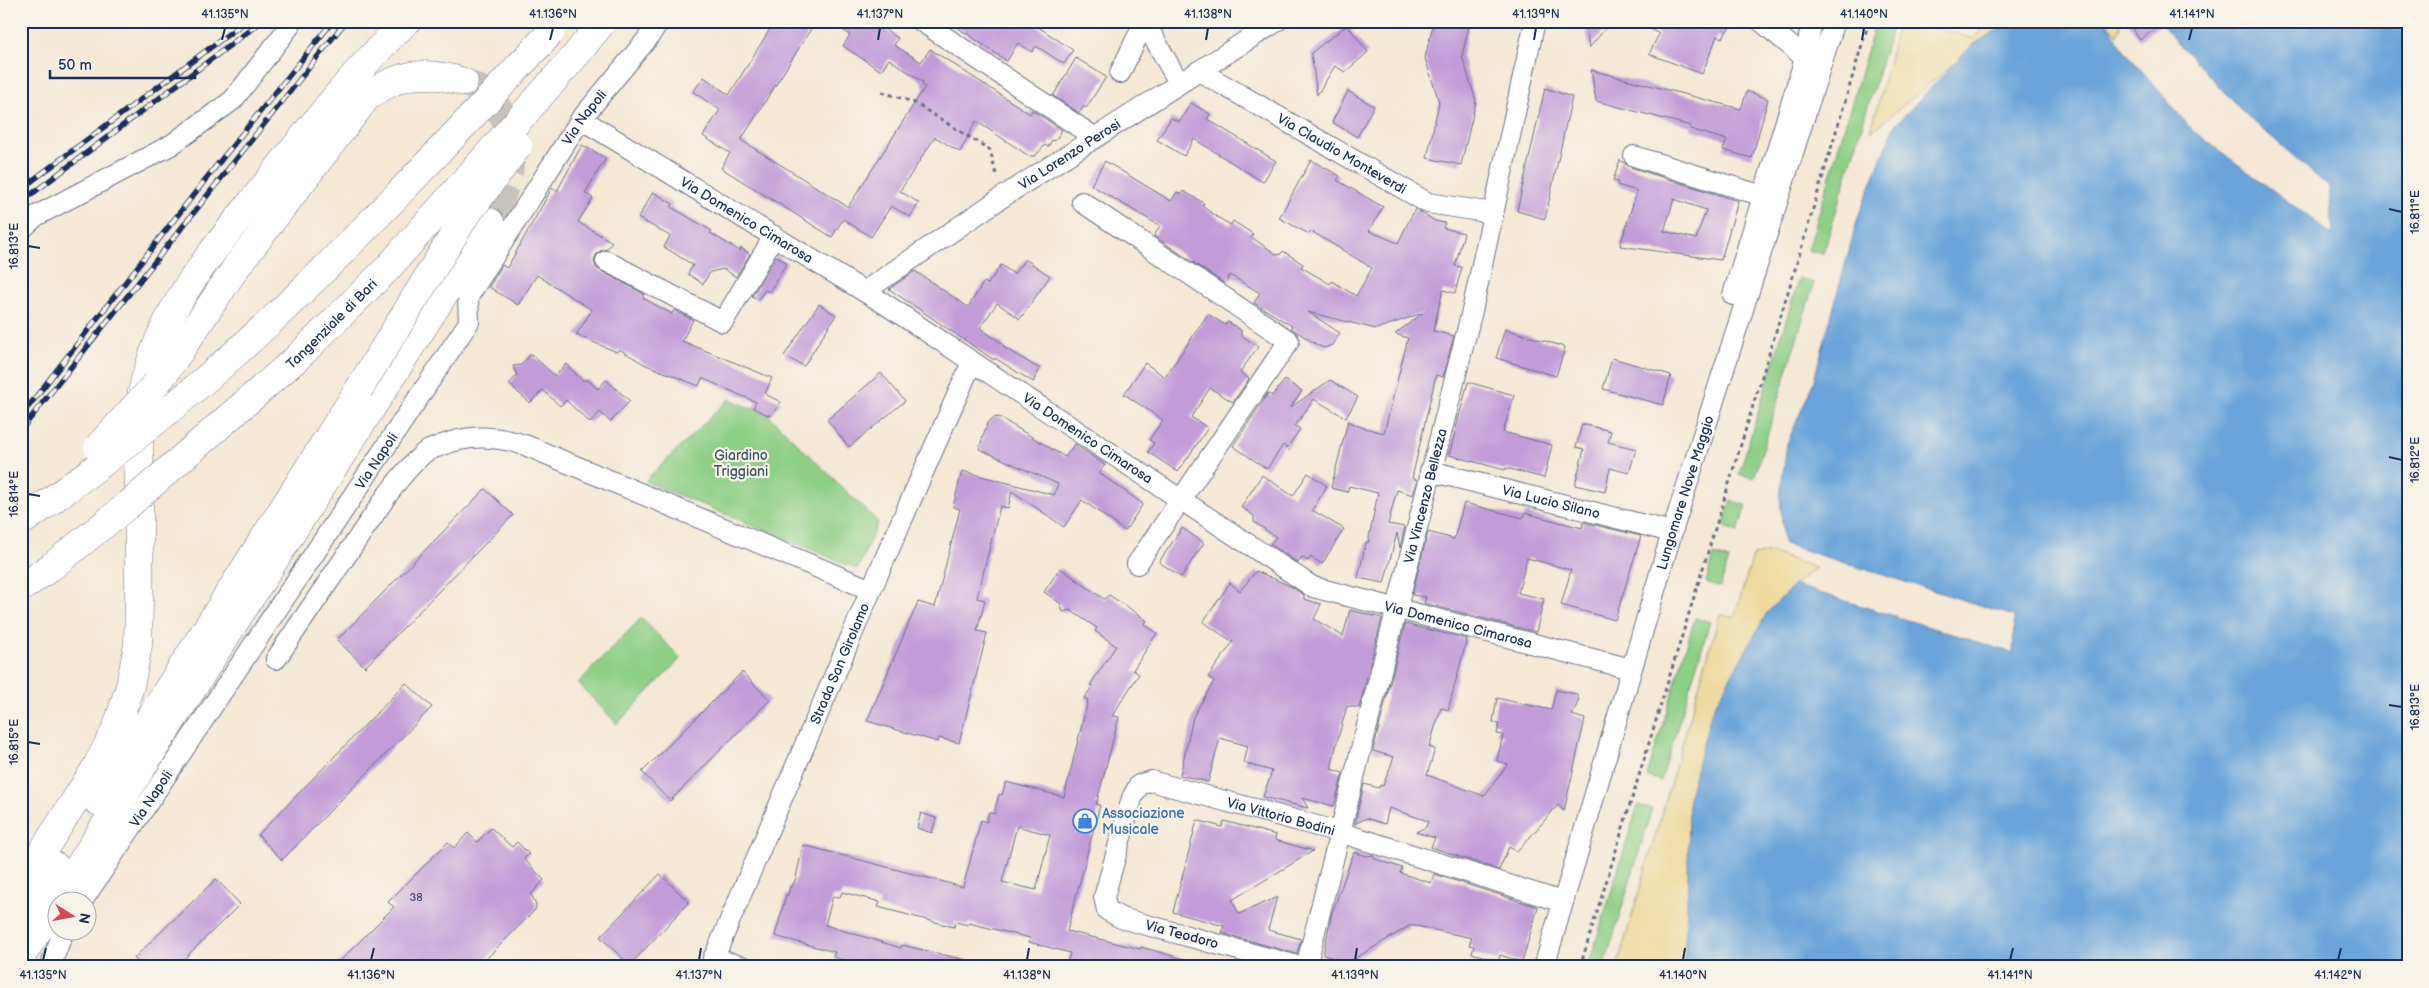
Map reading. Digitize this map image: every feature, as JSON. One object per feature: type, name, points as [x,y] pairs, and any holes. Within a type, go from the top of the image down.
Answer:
[{"type":"highway","points":[[21,884],[97,766],[117,727],[130,686],[138,645],[139,408],[144,382],[158,341],[176,302],[207,260],[335,97],[370,56],[407,21]]},
{"type":"highway","name":"Tangenziale di Bari","points":[[21,588],[51,567],[134,500],[297,358],[386,270],[570,62],[603,21]]},
{"type":"highway","points":[[21,920],[359,389],[464,218],[610,21]]},
{"type":"highway","points":[[21,522],[79,482],[188,394],[273,319],[359,234],[555,27]]},
{"type":"highway","points":[[21,518],[117,429],[156,384],[237,266],[367,97],[380,87],[425,73],[464,82]]},
{"type":"highway","points":[[21,956],[490,222]]},
{"type":"street","name":"Via Napoli","points":[[90,890],[469,322],[468,297],[581,120],[648,38],[659,21]]},
{"type":"street","points":[[921,21],[1094,138]]},
{"type":"street","name":"Via Lorenzo Perosi","points":[[865,291],[1002,198],[1277,21]]},
{"type":"street","name":"Via Vincenzo Bellezza","points":[[1306,967],[1472,311],[1535,21]]},
{"type":"street","points":[[1761,21],[1805,58]]},
{"type":"street","points":[[1667,530],[1763,196],[1805,58],[1812,21]]},
{"type":"street","name":"Lungomare Nove Maggio","points":[[1544,967],[1631,669],[1667,530],[1835,21]]},
{"type":"street","points":[[1120,73],[1145,22]]},
{"type":"street","points":[[1145,22],[1179,83]]},
{"type":"street","points":[[21,230],[36,216],[171,145],[233,100],[289,27]]},
{"type":"street","name":"Via Claudio Monteverdi","points":[[1199,71],[1428,203],[1493,213]]},
{"type":"street","name":"Via Domenico Cimarosa","points":[[581,120],[865,291],[1313,588],[1631,669]]},
{"type":"street","points":[[1634,156],[1763,196]]},
{"type":"street","points":[[1082,202],[1289,341],[1137,564]]},
{"type":"street","points":[[606,261],[723,322],[774,236]]},
{"type":"street","name":"Strada San Girolamo","points":[[711,962],[871,590],[972,362]]},
{"type":"street","points":[[276,658],[388,494],[408,468],[426,452],[452,441],[479,436],[502,437],[525,444],[871,590]]},
{"type":"street","name":"Via Lucio Silano","points":[[1430,471],[1667,530]]},
{"type":"street","name":"Via Vittorio Bodini","points":[[1121,918],[1107,910],[1104,897],[1132,798],[1139,785],[1151,781],[1339,832],[1563,902]]},
{"type":"street","name":"Via Teodoro","points":[[1121,918],[1301,967]]},
{"type":"street","points":[[50,967],[60,940]]},
{"type":"street","points":[[711,962],[744,967]]},
{"type":"path","points":[[1580,967],[1793,276],[1869,21]]},
{"type":"path","points":[[882,92],[913,102],[990,150],[1002,198]]},
{"type":"green space","points":[[1876,21],[1894,21],[1823,254],[1808,250]]},
{"type":"green space","points":[[1799,278],[1814,283],[1754,478],[1739,474]]},
{"type":"green space","name":"Giardino Triggiani","points":[[729,399],[769,416],[878,522],[858,569],[645,481]]},
{"type":"green space","points":[[1731,501],[1746,505],[1738,532],[1723,526]]},
{"type":"green space","points":[[1714,555],[1729,560],[1720,587],[1706,582]]},
{"type":"green space","points":[[641,618],[681,658],[617,724],[578,683]]},
{"type":"green space","points":[[1695,618],[1710,622],[1661,781],[1647,776]]},
{"type":"green space","points":[[1638,805],[1652,809],[1604,967],[1588,967]]},
{"type":"sand","points":[[1899,21],[1911,21],[1975,39],[1981,28],[1964,21],[2024,21],[1969,51],[1871,132]]},
{"type":"sand","points":[[2105,21],[2118,21],[2121,26],[2117,35]]},
{"type":"sand","points":[[1770,552],[1816,568],[1794,585],[1689,796],[1688,882],[1684,967],[1617,967],[1720,614],[1734,618],[1753,556]]},
{"type":"water","points":[[2012,21],[2105,21],[2125,51],[2193,131],[2333,235],[2329,187],[2243,112],[2158,21],[2408,21],[2408,967],[1684,967],[1688,882],[1689,796],[1712,710],[1767,613],[1794,585],[2013,653],[2014,616],[1784,544],[1780,497],[1787,444],[1813,383],[1858,217],[1894,126],[1971,46]]},
{"type":"building","points":[[775,21],[816,21],[741,140],[848,207],[925,87],[922,85],[923,82],[889,59],[881,71],[843,46],[850,35],[829,21],[873,21],[898,38],[894,45],[921,62],[930,49],[1030,114],[1032,110],[1062,130],[1055,141],[1052,140],[1048,147],[1045,145],[1035,156],[1029,156],[976,121],[960,152],[935,137],[900,191],[919,203],[910,217],[891,206],[871,237],[843,219],[832,237],[721,168],[730,153],[703,136],[720,110],[693,92],[704,77],[729,95]]},
{"type":"building","points":[[948,21],[1029,21],[1073,50],[1064,64],[1036,46],[1032,52],[1018,43],[1007,61]]},
{"type":"building","points":[[1434,21],[1470,21],[1462,56],[1476,101],[1461,165],[1427,158],[1439,102],[1425,58]]},
{"type":"building","points":[[1585,21],[1612,21],[1589,48]]},
{"type":"building","points":[[1636,21],[1674,21],[1685,27],[1688,21],[1734,21],[1722,38],[1717,36],[1702,74],[1649,54],[1659,34]]},
{"type":"building","points":[[2127,21],[2166,21],[2140,40]]},
{"type":"building","points":[[1347,25],[1368,52],[1345,72],[1335,66],[1317,95],[1311,53]]},
{"type":"building","points":[[1076,58],[1106,77],[1086,108],[1084,106],[1079,113],[1053,96]]},
{"type":"building","points":[[1591,70],[1741,109],[1747,91],[1768,99],[1752,158],[1723,150],[1727,140],[1690,129],[1691,126],[1596,101]]},
{"type":"building","points":[[1545,88],[1572,97],[1545,219],[1517,211]]},
{"type":"building","points":[[1348,91],[1374,106],[1357,137],[1332,122]]},
{"type":"building","points":[[1191,103],[1210,114],[1207,119],[1276,161],[1263,182],[1194,139],[1184,156],[1157,140],[1171,118],[1179,122]]},
{"type":"building","points":[[582,145],[606,158],[585,193],[593,198],[578,222],[612,242],[607,249],[600,251],[596,255],[594,261],[596,268],[644,294],[643,298],[672,314],[674,310],[693,320],[682,341],[772,378],[765,394],[781,402],[771,416],[753,408],[756,402],[702,378],[699,386],[644,364],[619,349],[617,352],[576,335],[592,310],[537,275],[518,305],[489,287],[502,265],[507,268],[552,188],[557,191]]},
{"type":"building","points":[[1311,160],[1340,176],[1337,180],[1383,207],[1369,231],[1398,243],[1415,209],[1435,221],[1445,223],[1443,228],[1464,233],[1455,266],[1462,267],[1455,293],[1443,290],[1433,331],[1454,336],[1443,377],[1436,375],[1412,478],[1417,480],[1413,495],[1397,490],[1388,524],[1405,527],[1400,548],[1397,533],[1384,583],[1358,578],[1366,542],[1368,543],[1378,493],[1349,486],[1347,492],[1331,488],[1348,421],[1361,427],[1384,433],[1408,338],[1395,334],[1423,313],[1376,329],[1308,312],[1340,333],[1332,345],[1324,348],[1254,303],[1260,293],[1230,275],[1225,284],[1154,236],[1160,226],[1091,185],[1105,161],[1171,201],[1177,192],[1181,194],[1183,191],[1204,203],[1202,206],[1217,217],[1231,225],[1233,221],[1253,234],[1251,237],[1276,254],[1280,255],[1283,251],[1303,264],[1301,267],[1330,284],[1332,281],[1356,296],[1372,268],[1311,231],[1309,234],[1279,218]]},
{"type":"building","points":[[1620,160],[1630,167],[1738,201],[1721,260],[1620,246],[1637,191],[1617,185],[1618,182],[1613,181]],"holes":[[[1674,199],[1706,210],[1696,239],[1664,231]]]},
{"type":"building","points":[[653,192],[673,204],[671,207],[712,231],[710,233],[740,251],[741,248],[750,254],[736,277],[724,269],[710,272],[703,284],[688,274],[693,265],[664,247],[670,236],[638,218]]},
{"type":"building","points":[[776,256],[787,263],[769,292],[765,290],[758,300],[752,296]]},
{"type":"building","points":[[1025,259],[1050,276],[1020,319],[997,303],[980,328],[1004,345],[1003,347],[1040,369],[1033,382],[995,358],[994,360],[889,289],[915,271],[968,307],[984,282],[988,284],[1001,265],[1014,274]]},
{"type":"building","points":[[819,304],[836,315],[804,366],[784,356]]},
{"type":"building","points":[[1208,314],[1225,325],[1228,322],[1241,330],[1241,335],[1258,347],[1240,372],[1249,379],[1233,402],[1210,388],[1191,417],[1208,428],[1178,472],[1148,452],[1154,443],[1149,440],[1163,420],[1124,394],[1145,363],[1165,377]]},
{"type":"building","points":[[1505,329],[1565,347],[1556,376],[1496,358]]},
{"type":"building","points":[[531,354],[555,376],[566,364],[582,380],[588,380],[598,389],[606,380],[630,401],[610,422],[600,412],[590,423],[566,400],[560,406],[543,390],[530,403],[509,384],[517,375],[513,366],[521,365]]},
{"type":"building","points":[[1612,358],[1671,375],[1663,405],[1603,389]]},
{"type":"building","points":[[881,373],[905,401],[849,447],[827,420]]},
{"type":"building","points":[[1285,380],[1302,391],[1290,408],[1330,380],[1358,397],[1346,418],[1314,399],[1295,426],[1300,429],[1287,448],[1283,445],[1267,469],[1233,446],[1268,393],[1272,396]]},
{"type":"building","points":[[1468,382],[1514,395],[1503,432],[1552,445],[1544,478],[1449,455]]},
{"type":"building","points":[[999,417],[1065,457],[1075,444],[1105,465],[1099,473],[1143,504],[1125,531],[1082,500],[1064,527],[1012,491],[1008,508],[1000,506],[977,598],[985,600],[977,631],[987,633],[959,743],[939,738],[938,742],[867,721],[918,602],[935,607],[960,509],[953,507],[962,471],[1054,495],[1058,484],[979,449],[987,424],[993,418]]},
{"type":"building","points":[[1582,424],[1611,431],[1608,442],[1636,449],[1629,473],[1610,468],[1605,492],[1575,485],[1584,449],[1576,447]]},
{"type":"building","points":[[1308,473],[1327,486],[1312,510],[1344,529],[1322,564],[1311,557],[1308,561],[1302,557],[1298,563],[1270,544],[1276,537],[1254,522],[1254,516],[1241,507],[1262,475],[1293,496]]},
{"type":"building","points":[[485,489],[513,515],[365,667],[337,640]]},
{"type":"building","points":[[1464,503],[1523,518],[1525,513],[1582,528],[1583,522],[1641,536],[1615,620],[1561,605],[1571,570],[1527,558],[1518,593],[1544,599],[1536,632],[1424,603],[1426,597],[1412,595],[1428,532],[1454,539]]},
{"type":"building","points":[[1182,528],[1204,543],[1181,577],[1159,562]]},
{"type":"building","points":[[1060,568],[1104,599],[1109,595],[1138,614],[1147,621],[1144,624],[1157,633],[1133,670],[1139,674],[1112,716],[1119,717],[1096,805],[1100,805],[1067,931],[1140,949],[1141,947],[1195,962],[1194,967],[1083,967],[1067,963],[1070,953],[1029,942],[1030,938],[969,923],[968,925],[955,922],[954,927],[878,907],[880,902],[842,892],[840,897],[833,896],[825,925],[901,948],[902,945],[970,961],[969,967],[870,967],[833,957],[835,952],[775,936],[786,895],[788,895],[790,886],[792,887],[796,878],[803,845],[963,887],[981,820],[987,822],[989,812],[994,814],[999,794],[1002,795],[1006,782],[1064,797],[1088,700],[1084,698],[1093,686],[1090,685],[1116,646],[1095,631],[1097,628],[1070,610],[1063,612],[1060,603],[1044,592]],"holes":[[[1017,826],[1050,835],[1036,890],[1002,882]]]},
{"type":"building","points":[[1256,571],[1290,586],[1304,595],[1304,599],[1321,604],[1314,619],[1343,636],[1350,610],[1382,618],[1359,708],[1347,706],[1337,742],[1331,769],[1343,773],[1334,806],[1302,798],[1308,808],[1263,797],[1272,771],[1244,763],[1248,746],[1220,738],[1208,782],[1180,775],[1193,717],[1214,681],[1208,677],[1233,642],[1203,622],[1230,583],[1240,591]]},
{"type":"building","points":[[1405,624],[1467,639],[1448,710],[1441,708],[1429,747],[1435,749],[1427,775],[1484,796],[1508,764],[1497,761],[1503,735],[1497,734],[1499,724],[1493,722],[1497,698],[1551,710],[1556,690],[1576,694],[1579,700],[1572,715],[1585,719],[1564,811],[1558,805],[1517,852],[1509,847],[1499,870],[1431,847],[1435,838],[1416,832],[1426,827],[1428,821],[1389,808],[1385,824],[1366,818],[1355,824],[1364,784],[1379,788],[1380,785],[1383,786],[1394,757],[1373,751]]},
{"type":"building","points":[[742,672],[770,700],[670,801],[642,772]]},
{"type":"building","points":[[406,683],[432,707],[282,860],[258,835]]},
{"type":"building","points":[[921,813],[936,818],[932,833],[917,828]]},
{"type":"building","points":[[1197,820],[1222,827],[1224,821],[1276,835],[1275,840],[1313,851],[1232,900],[1239,914],[1277,897],[1268,930],[1301,939],[1297,954],[1222,933],[1224,926],[1173,912]]},
{"type":"building","points":[[491,828],[512,847],[517,842],[529,854],[524,859],[544,880],[531,894],[536,905],[535,910],[478,967],[334,967],[394,907],[388,902],[448,842],[454,848],[468,833],[477,842]]},
{"type":"building","points":[[1354,852],[1366,856],[1373,855],[1375,859],[1402,868],[1400,873],[1431,883],[1434,874],[1538,907],[1522,962],[1500,955],[1499,961],[1472,953],[1474,946],[1469,945],[1472,938],[1411,925],[1349,962],[1323,955],[1332,913]]},
{"type":"building","points":[[660,874],[689,902],[630,965],[600,937]]},
{"type":"building","points":[[216,879],[240,904],[176,967],[143,967],[134,958]]},
{"type":"tunnel","points":[[464,82],[488,95],[505,121],[510,135],[511,150],[507,179],[490,222]]},
{"type":"railway","points":[[21,189],[246,21]]},
{"type":"railway","points":[[21,202],[262,21]]},
{"type":"railway","points":[[21,416],[209,175],[333,21]]},
{"type":"railway","points":[[21,430],[346,21]]},
{"type":"place","name":"Associazione Musicale","points":[[1085,821]]}]
